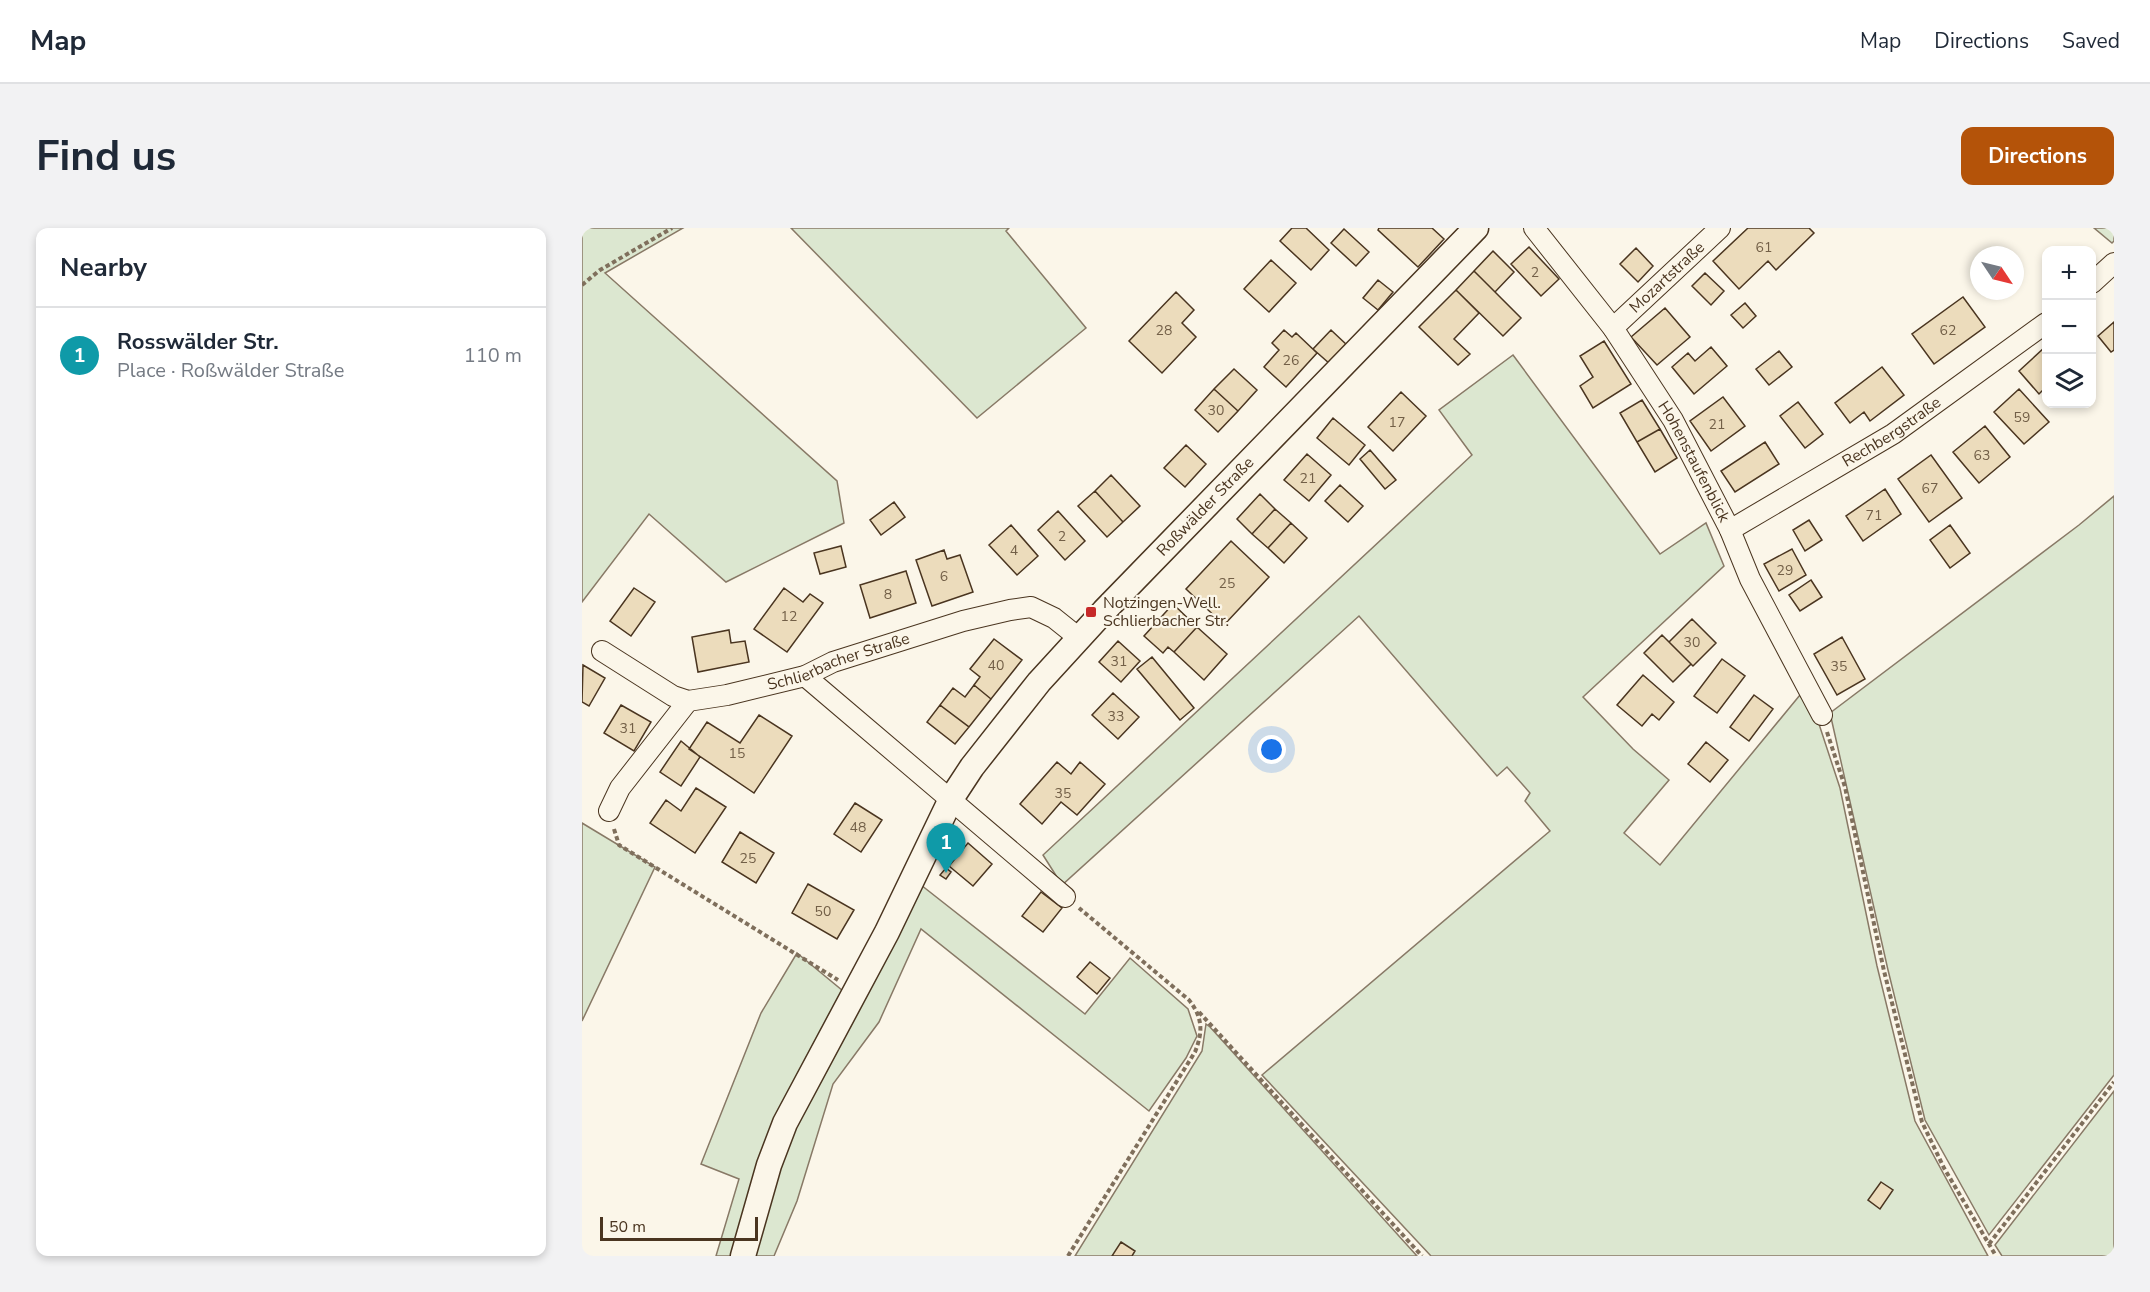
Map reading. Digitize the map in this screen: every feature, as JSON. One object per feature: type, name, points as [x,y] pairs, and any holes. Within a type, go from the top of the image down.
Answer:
[{"type":"street","name":"Roßwälder Straße","points":[[743,1256],[769,1165],[784,1123],[910,885],[951,799],[1011,715],[1079,638],[1476,228]]},
{"type":"street","name":"Hohenstaufenblick","points":[[1534,228],[1612,328],[1673,420],[1730,530],[1750,579],[1822,715]]},
{"type":"street","name":"Mozartstraße","points":[[1612,328],[1720,228]]},
{"type":"street","points":[[2096,279],[2114,263]]},
{"type":"street","name":"Rechbergstraße","points":[[1730,530],[1893,434],[2042,326]]},
{"type":"street","name":"Schlierbacher Straße","points":[[688,700],[728,695],[805,676],[833,662],[963,621],[1010,610],[1031,607],[1054,618],[1079,638]]},
{"type":"street","points":[[602,651],[673,696],[688,700],[620,788],[609,811]]},
{"type":"street","points":[[805,676],[1065,897]]},
{"type":"path","points":[[582,285],[628,252],[672,228]]},
{"type":"path","points":[[1822,715],[1845,787],[1884,971],[1922,1122],[1944,1168],[1996,1256]]},
{"type":"path","points":[[609,811],[619,845],[854,990]]},
{"type":"path","points":[[1065,897],[1168,982],[1198,1012],[1422,1256]]},
{"type":"path","points":[[1068,1256],[1195,1052],[1202,1026],[1198,1012]]},
{"type":"path","points":[[1989,1244],[2114,1082]]},
{"type":"green space","points":[[582,228],[683,228],[605,273],[837,481],[844,523],[726,582],[649,514],[582,602]]},
{"type":"green space","points":[[791,228],[1009,228],[1006,231],[1086,328],[977,418]]},
{"type":"green space","points":[[2094,228],[2114,228],[2114,241],[2112,243]]},
{"type":"green space","points":[[1513,355],[1660,554],[1706,523],[1724,566],[1583,697],[1633,749],[1669,780],[1624,833],[1660,865],[1800,695],[1818,721],[1840,788],[1877,966],[1915,1121],[1988,1256],[1431,1256],[1262,1075],[1550,831],[1525,801],[1530,793],[1507,767],[1497,776],[1359,616],[1062,885],[1043,855],[1472,455],[1439,410]]},
{"type":"green space","points":[[2114,496],[2114,1075],[1989,1235],[1925,1120],[1888,970],[1830,713]]},
{"type":"green space","points":[[582,823],[655,867],[582,1021]]},
{"type":"green space","points":[[921,885],[1085,1014],[1130,958],[1188,1009],[1197,1036],[1186,1058],[1149,1111],[921,929],[879,1022],[833,1084],[797,1201],[774,1256],[753,1256],[779,1167],[795,1123]]},
{"type":"green space","points":[[797,953],[843,991],[734,1256],[716,1256],[739,1179],[701,1164],[761,1013]]},
{"type":"green space","points":[[1206,1024],[1417,1256],[1075,1256],[1202,1051]]},
{"type":"green space","points":[[2114,1091],[2114,1256],[2002,1256],[1995,1245]]},
{"type":"building","points":[[1292,228],[1306,228],[1329,250],[1311,270],[1280,241]]},
{"type":"building","points":[[1379,228],[1432,228],[1444,239],[1418,267],[1378,230]]},
{"type":"building","points":[[1748,228],[1809,228],[1814,233],[1776,270],[1768,261],[1739,289],[1713,261]]},
{"type":"building","points":[[1344,229],[1369,252],[1356,266],[1331,243]]},
{"type":"building","points":[[1529,247],[1559,279],[1541,296],[1511,264]]},
{"type":"building","points":[[1636,248],[1653,266],[1638,282],[1620,264]]},
{"type":"building","points":[[1493,251],[1514,272],[1495,292],[1474,271]]},
{"type":"building","points":[[1271,260],[1296,283],[1269,312],[1244,289]]},
{"type":"building","points":[[1474,271],[1521,318],[1503,336],[1456,290]]},
{"type":"building","points":[[1705,273],[1724,291],[1711,305],[1692,286]]},
{"type":"building","points":[[1378,280],[1393,292],[1378,310],[1363,298]]},
{"type":"building","points":[[1456,290],[1479,313],[1454,339],[1470,354],[1458,365],[1419,327]]},
{"type":"building","points":[[1176,292],[1194,310],[1182,323],[1196,337],[1162,373],[1129,341]]},
{"type":"building","points":[[1963,297],[1985,327],[1934,364],[1912,334]]},
{"type":"building","points":[[1745,303],[1756,316],[1743,328],[1731,315]]},
{"type":"building","points":[[1665,308],[1690,337],[1657,365],[1631,337]]},
{"type":"building","points":[[2114,322],[2114,350],[2111,352],[2098,336]]},
{"type":"building","points":[[1284,330],[1292,337],[1296,333],[1317,353],[1286,387],[1264,367],[1279,350],[1272,343]]},
{"type":"building","points":[[1331,330],[1348,346],[1330,364],[1313,349]]},
{"type":"building","points":[[1604,341],[1631,384],[1593,408],[1580,386],[1593,377],[1580,356]]},
{"type":"building","points":[[1711,347],[1727,366],[1694,394],[1672,367],[1688,353],[1695,361]]},
{"type":"building","points":[[2042,350],[2042,391],[2039,394],[2019,371]]},
{"type":"building","points":[[1779,351],[1792,367],[1769,385],[1756,369]]},
{"type":"building","points":[[1882,367],[1904,395],[1870,421],[1864,412],[1850,423],[1835,403]]},
{"type":"building","points":[[1234,369],[1257,390],[1238,411],[1214,389]]},
{"type":"building","points":[[1214,389],[1238,411],[1218,432],[1195,410]]},
{"type":"building","points":[[2019,389],[2049,422],[2024,444],[1994,412]]},
{"type":"building","points":[[1401,392],[1426,416],[1393,451],[1368,427]]},
{"type":"building","points":[[1723,397],[1745,426],[1711,451],[1690,421]]},
{"type":"building","points":[[1642,400],[1660,429],[1637,442],[1620,413]]},
{"type":"building","points":[[1798,402],[1823,434],[1805,448],[1780,416]]},
{"type":"building","points":[[1333,418],[1365,445],[1349,465],[1317,438]]},
{"type":"building","points":[[1985,426],[2010,457],[1979,483],[1953,452]]},
{"type":"building","points":[[1660,429],[1677,458],[1655,472],[1637,442]]},
{"type":"building","points":[[1765,442],[1779,464],[1735,492],[1721,471]]},
{"type":"building","points":[[1186,445],[1206,464],[1185,487],[1164,468]]},
{"type":"building","points":[[1370,450],[1396,480],[1385,489],[1360,459]]},
{"type":"building","points":[[1307,454],[1331,475],[1309,501],[1284,480]]},
{"type":"building","points":[[1931,455],[1962,498],[1929,522],[1898,479]]},
{"type":"building","points":[[1111,475],[1140,506],[1123,522],[1095,491]]},
{"type":"building","points":[[1340,485],[1363,506],[1348,522],[1325,501]]},
{"type":"building","points":[[1885,489],[1901,514],[1863,541],[1846,516]]},
{"type":"building","points":[[1095,491],[1123,522],[1107,537],[1078,506]]},
{"type":"building","points":[[1260,494],[1275,509],[1252,534],[1237,519]]},
{"type":"building","points":[[894,502],[905,517],[881,535],[870,520]]},
{"type":"building","points":[[1275,509],[1291,523],[1268,548],[1252,534]]},
{"type":"building","points":[[1058,511],[1085,541],[1065,560],[1038,530]]},
{"type":"building","points":[[1809,520],[1822,540],[1805,551],[1793,530]]},
{"type":"building","points":[[1291,523],[1307,538],[1284,563],[1268,548]]},
{"type":"building","points":[[1011,525],[1038,556],[1017,575],[989,545]]},
{"type":"building","points":[[1950,525],[1970,553],[1950,568],[1930,540]]},
{"type":"building","points":[[1231,541],[1269,577],[1224,625],[1186,589]]},
{"type":"building","points":[[841,546],[846,567],[820,574],[814,553]]},
{"type":"building","points":[[1792,549],[1806,575],[1779,591],[1764,564]]},
{"type":"building","points":[[944,550],[947,559],[960,555],[973,592],[932,606],[916,560]]},
{"type":"building","points":[[906,571],[916,603],[870,618],[860,585]]},
{"type":"building","points":[[1811,580],[1822,597],[1800,611],[1789,595]]},
{"type":"building","points":[[634,588],[655,602],[631,636],[610,621]]},
{"type":"building","points":[[784,588],[803,602],[810,594],[823,603],[787,652],[754,629]]},
{"type":"building","points":[[1173,604],[1197,627],[1174,652],[1168,647],[1163,653],[1144,636]]},
{"type":"building","points":[[1692,619],[1716,643],[1693,666],[1669,642]]},
{"type":"building","points":[[1197,627],[1227,654],[1204,680],[1174,652]]},
{"type":"building","points":[[729,630],[731,643],[745,641],[749,662],[698,672],[692,637]]},
{"type":"building","points":[[1662,635],[1691,664],[1673,682],[1644,653]]},
{"type":"building","points":[[1842,637],[1865,679],[1837,695],[1814,654]]},
{"type":"building","points":[[994,639],[1022,660],[991,699],[974,685],[980,677],[970,669]]},
{"type":"building","points":[[1118,641],[1140,661],[1121,682],[1099,662]]},
{"type":"building","points":[[1152,657],[1194,708],[1180,720],[1137,669]]},
{"type":"building","points":[[1722,659],[1745,676],[1717,713],[1694,696]]},
{"type":"building","points":[[583,665],[605,678],[589,706],[582,702]]},
{"type":"building","points":[[1643,675],[1674,702],[1659,720],[1652,714],[1642,726],[1617,705]]},
{"type":"building","points":[[974,685],[991,699],[969,727],[940,705],[953,688],[965,697]]},
{"type":"building","points":[[1113,693],[1139,717],[1118,739],[1092,715]]},
{"type":"building","points":[[1754,695],[1773,709],[1749,741],[1730,727]]},
{"type":"building","points":[[621,705],[651,722],[634,751],[604,733]]},
{"type":"building","points":[[940,705],[969,727],[955,744],[927,722]]},
{"type":"building","points":[[759,715],[792,736],[754,793],[689,749],[707,722],[740,743]]},
{"type":"building","points":[[681,741],[700,757],[681,786],[660,772]]},
{"type":"building","points":[[1706,742],[1728,760],[1710,782],[1688,764]]},
{"type":"building","points":[[1057,762],[1071,774],[1080,762],[1105,784],[1077,815],[1061,802],[1042,824],[1020,804]]},
{"type":"building","points":[[696,788],[726,807],[695,853],[650,823],[666,800],[681,811]]},
{"type":"building","points":[[855,803],[882,820],[861,852],[834,834]]},
{"type":"building","points":[[740,832],[774,853],[756,883],[722,862]]},
{"type":"building","points":[[968,843],[992,864],[973,886],[949,866]]},
{"type":"building","points":[[946,868],[951,872],[946,879],[940,875]]},
{"type":"building","points":[[808,884],[854,910],[837,939],[792,913]]},
{"type":"building","points":[[1041,892],[1062,908],[1043,932],[1022,916]]},
{"type":"building","points":[[1090,962],[1110,978],[1097,994],[1077,977]]},
{"type":"building","points":[[1881,1182],[1893,1190],[1880,1209],[1868,1200]]},
{"type":"building","points":[[1121,1242],[1135,1251],[1132,1256],[1112,1256]]},
{"type":"place","name":"Notzingen-Well. Schlierbacher Str.","points":[[1091,612]]},
{"type":"place","name":"Rosswälder Str.","points":[[946,873]]}]
